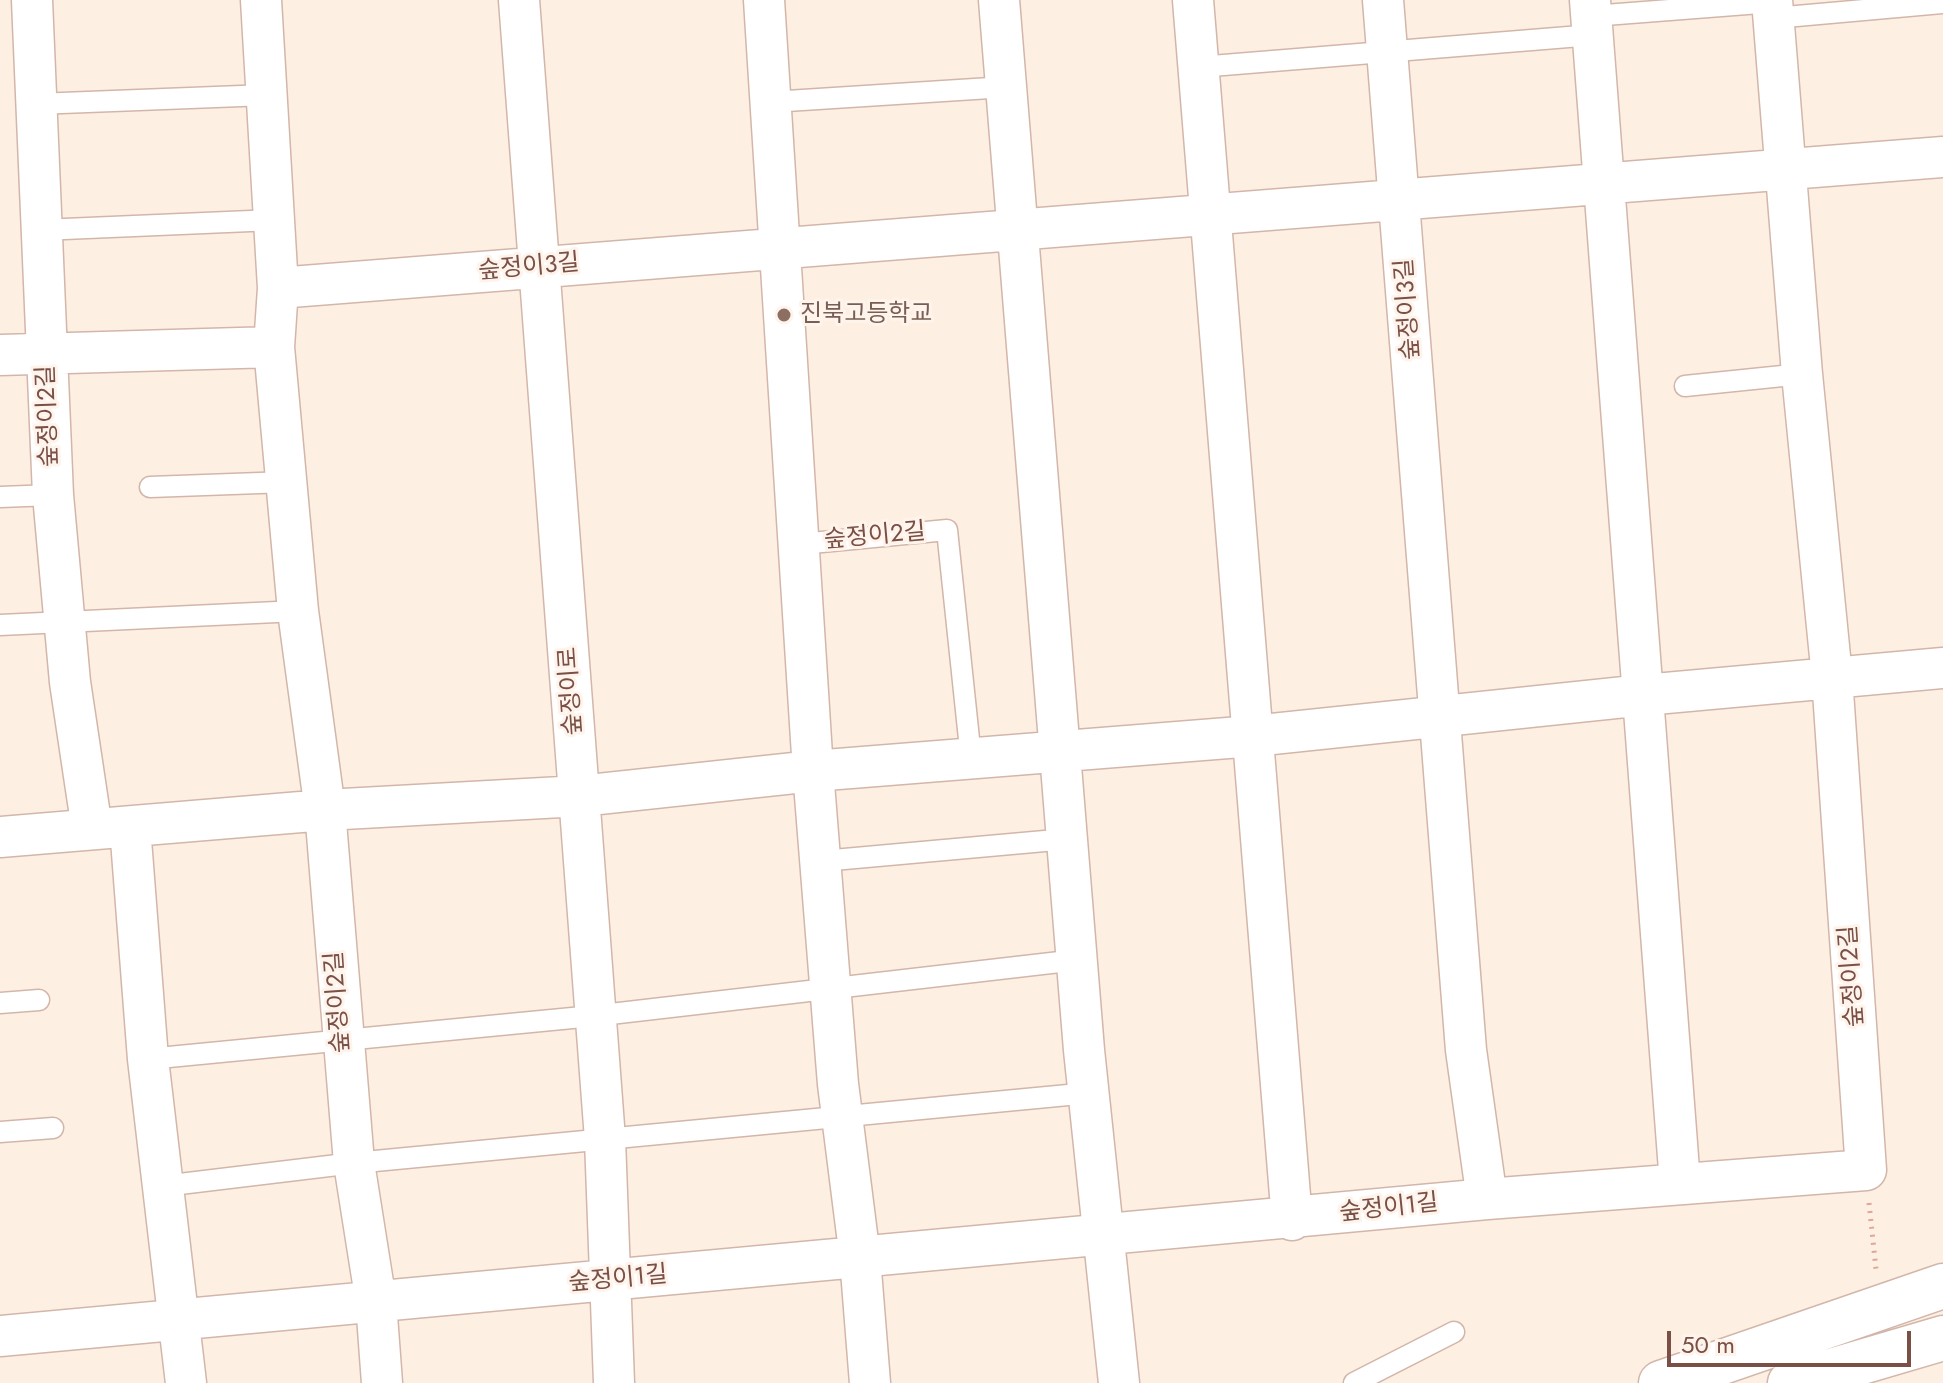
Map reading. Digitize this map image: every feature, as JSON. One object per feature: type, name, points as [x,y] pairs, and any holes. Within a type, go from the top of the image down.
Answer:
[{"type":"street","name":"숲정이2길","points":[[32,0],[53,495],[70,682],[111,828],[148,1059]]},
{"type":"street","name":"숲정이2길","points":[[261,0],[278,288],[274,347],[298,611],[325,810],[354,1163]]},
{"type":"street","name":"숲정이로","points":[[519,0],[580,796],[593,1016],[605,1139],[614,1383]]},
{"type":"street","points":[[1193,0],[1292,1220]]},
{"type":"street","name":"숲정이3길","points":[[1383,0],[1440,717]]},
{"type":"street","points":[[1000,6],[1058,751],[1084,1050],[1119,1383]]},
{"type":"street","points":[[1773,7],[1802,374]]},
{"type":"street","points":[[765,16],[801,544]]},
{"type":"street","points":[[1592,17],[1680,1183]]},
{"type":"street","name":"숲정이3길","points":[[278,288],[1943,157]]},
{"type":"street","points":[[0,355],[274,347]]},
{"type":"street","name":"숲정이2길","points":[[1802,374],[1832,677],[1866,1170]]},
{"type":"street","name":"숲정이2길","points":[[801,544],[813,771],[840,1100]]},
{"type":"street","points":[[0,837],[325,810],[580,796],[813,771],[1253,736],[1644,695],[1943,668]]},
{"type":"street","points":[[1440,717],[1466,1050],[1487,1199]]},
{"type":"street","points":[[148,1059],[181,1318],[186,1383]]},
{"type":"street","points":[[840,1100],[860,1258],[870,1383]]},
{"type":"street","points":[[354,1163],[376,1302],[382,1383]]},
{"type":"street","name":"숲정이1길","points":[[0,1336],[1292,1220],[1487,1199],[1866,1170]]},
{"type":"street","points":[[1661,1383],[1943,1286]]},
{"type":"street","points":[[1792,1337],[1802,1381],[1943,1338]]},
{"type":"lane","points":[[1199,67],[1388,52],[1592,17],[1773,7],[1943,3]]},
{"type":"lane","points":[[771,102],[1006,87]]},
{"type":"lane","points":[[36,104],[267,95]]},
{"type":"lane","points":[[41,230],[274,220]]},
{"type":"lane","points":[[1685,386],[1802,374]]},
{"type":"lane","points":[[150,487],[287,482]]},
{"type":"lane","points":[[0,497],[53,495]]},
{"type":"lane","name":"숲정이2길","points":[[801,544],[947,530],[971,758]]},
{"type":"lane","points":[[0,625],[298,611]]},
{"type":"lane","points":[[822,861],[1067,839]]},
{"type":"lane","points":[[148,1059],[593,1016],[1077,960]]},
{"type":"lane","points":[[0,1003],[39,1000]]},
{"type":"lane","points":[[163,1186],[354,1163],[605,1139],[840,1100],[1089,1093]]},
{"type":"lane","points":[[0,1132],[53,1128]]},
{"type":"lane","points":[[1354,1383],[1454,1332]]},
{"type":"path","points":[[1866,1170],[1877,1275]]},
{"type":"place","name":"진북고등학교","points":[[784,315]]}]
